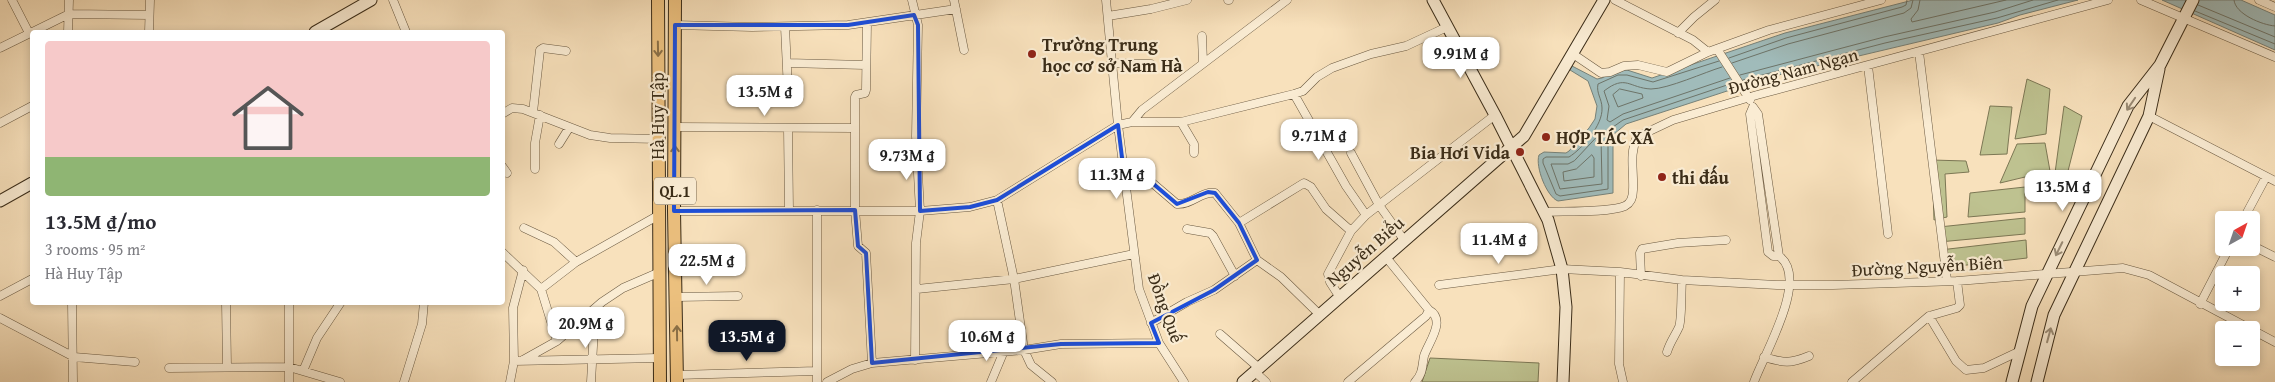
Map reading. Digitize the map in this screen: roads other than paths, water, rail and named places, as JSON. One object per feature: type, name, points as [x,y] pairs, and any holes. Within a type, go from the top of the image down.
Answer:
[{"type":"main road","name":"Hà Huy Tập","points":[[658,0],[660,382]]},
{"type":"main road","name":"Hà Huy Tập","points":[[675,0],[674,211],[677,378]]},
{"type":"main road","points":[[660,216],[674,211]]},
{"type":"street","points":[[0,48],[29,33],[12,0]]},
{"type":"street","points":[[68,30],[69,0]]},
{"type":"street","points":[[149,30],[150,0]]},
{"type":"street","points":[[318,30],[371,0]]},
{"type":"street","points":[[393,0],[405,30]]},
{"type":"street","points":[[912,0],[914,15],[918,25],[916,136],[920,211],[916,243],[915,360]]},
{"type":"street","points":[[954,0],[964,50]]},
{"type":"street","name":"Đồng Quế","points":[[1106,0],[1118,125],[1139,288],[1159,343],[1184,382]]},
{"type":"street","points":[[1149,0],[1151,9]]},
{"type":"street","points":[[1108,16],[1151,9],[1187,0]]},
{"type":"street","points":[[1132,122],[1142,110],[1287,0]]},
{"type":"street","points":[[1433,0],[1495,115],[1544,212],[1562,269],[1566,307],[1563,382]]},
{"type":"street","name":"Nguyễn Biểu","points":[[1243,382],[1524,136],[1574,54],[1604,0]]},
{"type":"street","points":[[1615,0],[1678,33],[1708,52]]},
{"type":"street","points":[[1678,33],[1715,0]]},
{"type":"street","points":[[1574,54],[1601,73],[1610,72],[1624,66],[1638,65],[1667,72],[1708,52],[1719,52],[1769,30],[1881,0]]},
{"type":"street","name":"Đường Nam Ngạn","points":[[1544,212],[1612,209],[1625,206],[1631,201],[1633,193],[1632,148],[1637,137],[1673,120],[1747,95],[1868,66],[2108,0]]},
{"type":"street","points":[[2141,0],[2275,57]]},
{"type":"street","points":[[2012,382],[2032,306],[2128,106],[2160,65],[2193,0]]},
{"type":"street","points":[[2258,0],[2275,7]]},
{"type":"street","points":[[675,25],[785,27],[866,23],[956,10]]},
{"type":"street","points":[[35,30],[69,14],[149,15]]},
{"type":"street","points":[[866,23],[865,93],[854,97],[855,210],[858,246],[866,253],[872,363]]},
{"type":"street","points":[[785,27],[788,90]]},
{"type":"street","points":[[674,211],[920,211],[970,207],[997,200],[1118,125],[1132,122],[1180,122],[1294,94],[1302,91],[1317,77],[1332,68],[1371,54],[1406,46],[1447,27]]},
{"type":"street","points":[[1202,36],[1203,63]]},
{"type":"street","points":[[535,169],[540,50],[542,48],[566,52]]},
{"type":"street","points":[[1719,52],[1758,114],[1779,256],[1786,261],[1789,268],[1788,301],[1754,382]]},
{"type":"street","points":[[1918,52],[1947,280]]},
{"type":"street","points":[[787,63],[865,65]]},
{"type":"street","points":[[1111,63],[1151,64]]},
{"type":"street","points":[[2037,382],[2054,315],[2149,116],[2160,65]]},
{"type":"street","points":[[1868,66],[1888,234]]},
{"type":"street","points":[[1294,94],[1346,186],[1366,215]]},
{"type":"street","points":[[0,123],[30,107]]},
{"type":"street","points":[[505,112],[512,108],[536,114],[590,136],[660,138]]},
{"type":"street","points":[[1339,296],[1330,282],[1328,274],[1351,231],[1366,215],[1495,115]]},
{"type":"street","points":[[2149,116],[2275,181]]},
{"type":"street","points":[[1180,122],[1194,144],[1194,153]]},
{"type":"street","points":[[675,127],[854,128]]},
{"type":"street","points":[[559,144],[569,128]]},
{"type":"street","points":[[788,128],[789,211]]},
{"type":"street","points":[[1351,153],[1379,205],[1404,240]]},
{"type":"street","points":[[1124,174],[1142,174],[1177,204],[1183,204],[1208,192],[1215,193],[1239,223],[1257,260],[1281,278],[1319,314]]},
{"type":"street","points":[[2248,211],[2266,177]]},
{"type":"street","points":[[1239,223],[1304,183],[1311,188],[1326,209],[1351,231]]},
{"type":"street","points":[[0,200],[30,184]]},
{"type":"street","points":[[997,200],[1014,279],[1024,350],[1031,365],[1052,382]]},
{"type":"street","points":[[817,210],[817,382]]},
{"type":"street","points":[[541,289],[576,262],[660,216]]},
{"type":"street","points":[[524,228],[554,242],[576,262]]},
{"type":"street","points":[[1187,228],[1210,233],[1235,276]]},
{"type":"street","points":[[1641,276],[1640,253],[1642,249],[1678,243],[1726,240]]},
{"type":"street","points":[[2260,250],[2275,257]]},
{"type":"street","points":[[917,289],[1014,279],[1134,254]]},
{"type":"street","points":[[505,255],[541,289],[557,341]]},
{"type":"street","points":[[1385,256],[1429,310],[1434,313],[1437,319],[1435,333],[1424,357],[1423,368],[1415,382]]},
{"type":"street","points":[[2200,304],[2225,256]]},
{"type":"street","points":[[1151,323],[1187,302],[1214,290],[1257,260]]},
{"type":"street","name":"Đường Nguyễn Biên","points":[[1439,285],[1562,269],[1620,272],[1682,280],[1788,285],[1957,281],[2076,270],[2122,268],[2136,270],[2149,275],[2200,304],[2275,342]]},
{"type":"street","points":[[510,382],[514,360],[513,308],[523,270]]},
{"type":"street","points":[[523,360],[557,341],[602,302],[623,288],[660,272]]},
{"type":"street","points":[[1620,272],[1619,364],[1623,382]]},
{"type":"street","points":[[0,296],[30,280]]},
{"type":"street","points":[[1667,352],[1670,339],[1678,328],[1680,321],[1682,280]]},
{"type":"street","points":[[1852,382],[1929,316],[1957,308],[1960,305],[1957,281]]},
{"type":"street","points":[[676,297],[738,296]]},
{"type":"street","points":[[72,305],[73,382]]},
{"type":"street","points":[[226,305],[227,367]]},
{"type":"street","points":[[289,305],[289,382]]},
{"type":"street","points":[[303,371],[317,338],[339,305]]},
{"type":"street","points":[[404,382],[422,324],[424,305]]},
{"type":"street","points":[[590,382],[595,310]]},
{"type":"street","points":[[1348,382],[1426,316],[1429,310]]},
{"type":"street","points":[[1929,316],[1956,361],[1964,369],[1977,370],[1984,368],[2020,351]]},
{"type":"street","points":[[0,318],[74,357],[135,362]]},
{"type":"street","points":[[1220,334],[1257,370],[1266,382]]},
{"type":"street","points":[[827,382],[852,369],[872,363],[1024,350],[1061,344],[1159,343]]},
{"type":"street","points":[[991,382],[1004,352]]},
{"type":"street","points":[[1764,357],[1792,363],[1810,356]]},
{"type":"street","points":[[514,360],[660,358]]},
{"type":"street","points":[[169,368],[289,367],[340,382]]},
{"type":"street","points":[[677,378],[817,371]]},
{"type":"water","points":[[1913,0],[2078,0],[2020,15],[1998,23],[1770,77],[1626,124],[1613,135],[1613,193],[1558,201],[1546,188],[1540,174],[1539,155],[1544,152],[1566,153],[1595,119],[1597,106],[1588,81],[1570,70],[1572,66],[1597,79],[1616,70],[1627,70],[1652,78],[1785,33]]},
{"type":"water","points":[[2162,0],[2241,0],[2275,15],[2275,50]]},
{"type":"place","name":"Trường Trung học cơ sở Nam Hà","points":[[1032,54]]},
{"type":"place","name":"HỢP TÁC XÃ","points":[[1546,137]]},
{"type":"place","name":"Bia Hơi Vida","points":[[1520,152]]},
{"type":"place","name":"thi đấu","points":[[1662,177]]}]
